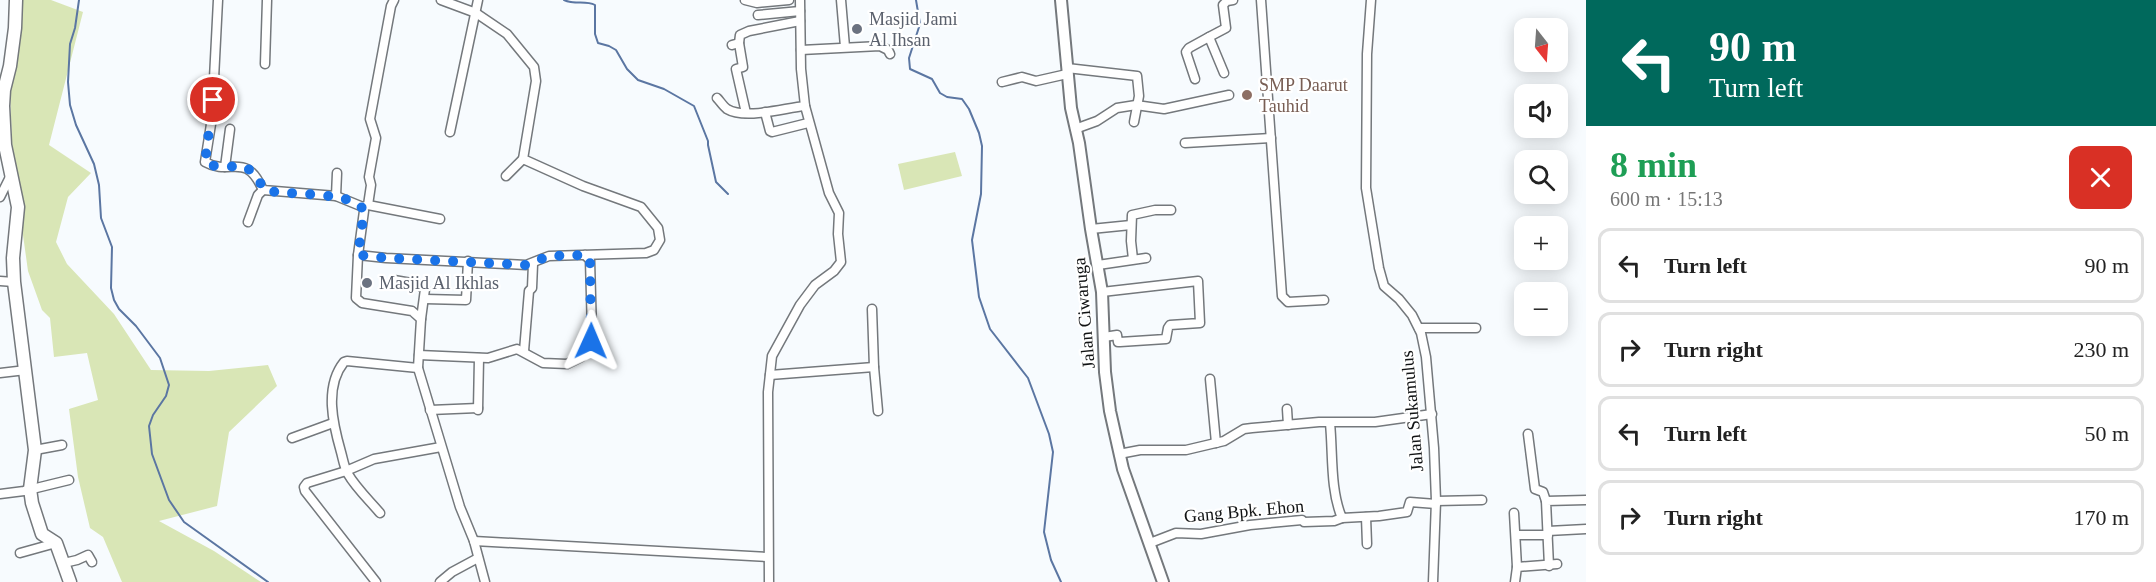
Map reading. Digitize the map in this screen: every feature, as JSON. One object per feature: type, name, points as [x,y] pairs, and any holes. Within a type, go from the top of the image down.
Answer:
[{"type":"main road","points":[[16,0],[15,28],[3,106],[5,145],[18,207],[13,258],[14,282],[35,450],[30,489],[35,517],[42,534],[56,543],[70,582]]},
{"type":"street","points":[[218,0],[212,118],[204,160],[209,164],[225,167],[249,168],[256,175],[264,190]]},
{"type":"street","points":[[265,64],[267,0]]},
{"type":"street","points":[[394,0],[389,14],[370,119],[376,138],[369,177],[371,185],[364,211],[355,289],[357,300],[362,303],[412,311],[421,319]]},
{"type":"street","points":[[441,0],[476,13],[507,34],[535,69],[536,81],[523,159],[506,176]]},
{"type":"street","points":[[450,132],[478,0]]},
{"type":"street","points":[[745,0],[758,3],[789,0]]},
{"type":"street","points":[[769,582],[767,557],[768,392],[773,352],[800,305],[815,285],[834,271],[841,262],[838,234],[839,213],[829,193],[805,106],[800,0]]},
{"type":"street","points":[[841,0],[845,47]]},
{"type":"street","points":[[1195,79],[1186,52],[1189,48],[1226,28],[1223,5],[1233,0]]},
{"type":"street","points":[[1261,0],[1282,296],[1287,302],[1324,300]]},
{"type":"street","name":"Jalan Sukamulus","points":[[1371,0],[1366,188],[1384,286],[1399,299],[1419,328],[1426,357],[1432,414],[1436,502],[1432,582]]},
{"type":"street","name":"Jalan Ciwaruga","points":[[1064,1],[1067,71],[1102,292],[1109,401],[1119,454],[1163,582]]},
{"type":"street","points":[[758,15],[800,10]]},
{"type":"street","points":[[746,113],[736,69],[743,67],[736,44],[740,35],[749,31],[800,21]]},
{"type":"street","points":[[1209,37],[1224,73]]},
{"type":"street","points":[[801,50],[880,46],[888,50],[890,54]]},
{"type":"street","points":[[1002,82],[1022,77],[1036,81],[1067,71],[1137,76],[1138,96],[1134,122]]},
{"type":"street","points":[[1075,129],[1097,121],[1117,108],[1136,105],[1164,109],[1229,95]]},
{"type":"street","points":[[717,98],[725,108],[746,113],[805,106]]},
{"type":"street","points":[[765,112],[772,132],[808,123]]},
{"type":"street","points":[[225,167],[230,129]]},
{"type":"street","points":[[1185,143],[1271,138]]},
{"type":"street","points":[[358,255],[533,264],[549,256],[646,253],[654,250],[660,240],[658,228],[641,207],[583,186],[523,159]]},
{"type":"street","points":[[336,196],[337,173]]},
{"type":"street","points":[[0,197],[11,175]]},
{"type":"street","points":[[248,222],[258,195],[264,190],[336,196],[365,206],[440,219]]},
{"type":"street","points":[[1133,259],[1132,215],[1171,210]]},
{"type":"street","points":[[1091,229],[1131,225]]},
{"type":"street","points":[[419,355],[479,358],[517,349],[543,363],[567,364],[581,357],[588,347],[592,332],[590,260],[585,255]]},
{"type":"street","points":[[1098,265],[1146,258]]},
{"type":"street","points":[[424,299],[466,300],[468,261]]},
{"type":"street","points":[[524,351],[533,264]]},
{"type":"street","points":[[394,280],[421,285],[425,289],[418,368],[485,582]]},
{"type":"street","points":[[0,281],[14,282]]},
{"type":"street","points":[[1102,292],[1198,281],[1200,323],[1170,325],[1166,339],[1118,342],[1117,335],[1104,337]]},
{"type":"street","points":[[872,309],[878,411]]},
{"type":"street","points":[[1419,328],[1476,328]]},
{"type":"street","points":[[430,410],[478,409],[479,358]]},
{"type":"street","points":[[380,513],[346,471],[333,423],[332,400],[336,378],[344,362],[418,368]]},
{"type":"street","points":[[770,375],[874,367]]},
{"type":"street","points":[[0,373],[26,369]]},
{"type":"street","points":[[1210,379],[1216,443]]},
{"type":"street","points":[[1287,409],[1288,425]]},
{"type":"street","points":[[1119,454],[1140,450],[1186,450],[1224,441],[1244,429],[1376,422],[1432,414]]},
{"type":"street","points":[[292,438],[333,423]]},
{"type":"street","points":[[1330,423],[1337,507],[1342,518]]},
{"type":"street","points":[[1517,567],[1553,565],[1546,501],[1543,492],[1535,489],[1528,434]]},
{"type":"street","points":[[35,450],[62,445]]},
{"type":"street","points":[[376,582],[304,489],[307,483],[346,471],[374,459],[441,447]]},
{"type":"street","points":[[0,494],[47,487],[69,480]]},
{"type":"street","points":[[1436,502],[1482,500]]},
{"type":"street","points":[[1546,501],[1586,500]]},
{"type":"street","name":"Gang Bpk. Ehon","points":[[1150,543],[1176,533],[1201,534],[1250,525],[1302,520],[1304,522],[1334,521],[1342,518],[1407,512],[1410,502],[1436,502]]},
{"type":"street","points":[[1514,513],[1517,567],[1515,582]]},
{"type":"street","points":[[1366,517],[1367,544]]},
{"type":"street","points":[[1516,535],[1586,529]]},
{"type":"street","points":[[474,541],[767,557]]},
{"type":"street","points":[[20,553],[56,543]]},
{"type":"street","points":[[64,563],[88,555],[92,561]]},
{"type":"street","points":[[441,582],[452,572],[478,558]]},
{"type":"green space","points":[[19,0],[51,0],[83,12],[49,145],[91,173],[68,197],[56,242],[67,264],[114,314],[151,370],[209,371],[268,365],[277,386],[229,432],[217,506],[159,521],[214,551],[261,582],[122,582],[103,537],[90,528],[78,477],[69,409],[98,400],[87,353],[54,357],[50,318],[42,310],[28,271],[13,163],[10,93]]},
{"type":"green space","points":[[955,152],[962,176],[904,190],[898,164]]},
{"type":"waterway","points":[[79,0],[70,44],[68,82],[70,105],[76,125],[94,164],[99,185],[101,218],[112,247],[111,288],[119,309],[136,326],[160,358],[169,385],[166,396],[153,415],[149,426],[152,454],[169,500],[184,522],[268,582]]},
{"type":"waterway","points":[[564,0],[595,5],[595,34],[598,43],[616,50],[627,69],[638,80],[664,89],[694,106],[708,141],[716,182],[728,194]]},
{"type":"waterway","points":[[916,0],[920,24],[909,58],[910,69],[932,79],[940,93],[947,97],[962,99],[979,133],[982,146],[981,194],[972,240],[979,297],[990,329],[1028,378],[1049,434],[1053,452],[1044,532],[1051,560],[1061,582]]},
{"type":"place","name":"Masjid Jami Al Ihsan","points":[[857,29]]},
{"type":"place","name":"SMP Daarut Tauhid","points":[[1247,95]]},
{"type":"place","name":"Masjid Al Ikhlas","points":[[367,283]]},
{"type":"route","points":[[213,100],[205,162],[225,167],[249,168],[256,175],[264,190],[336,196],[360,205],[364,211],[358,255],[526,265],[549,256],[585,255],[590,260],[591,341]]}]
